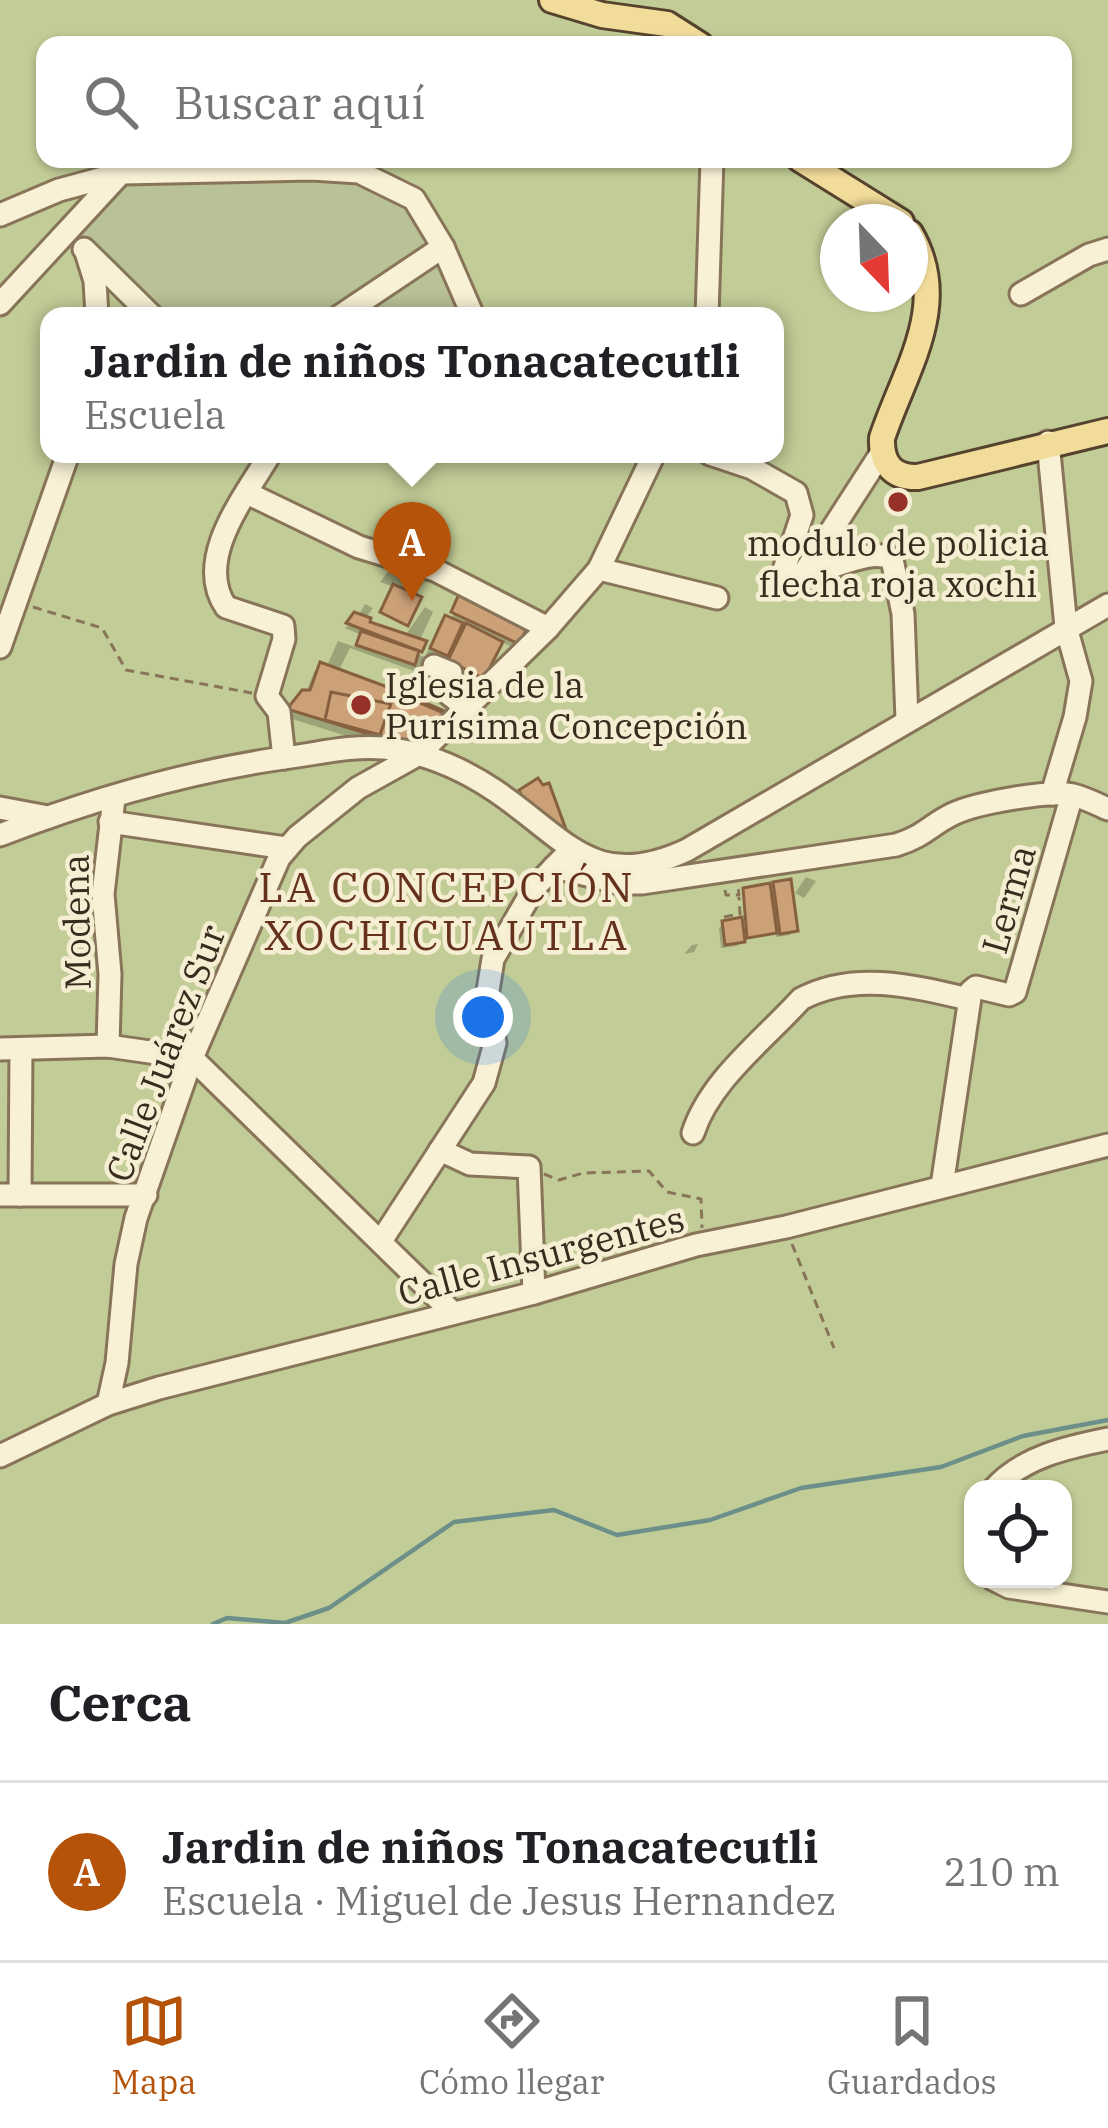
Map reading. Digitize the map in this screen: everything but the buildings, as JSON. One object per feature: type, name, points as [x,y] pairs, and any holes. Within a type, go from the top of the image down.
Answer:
[{"type":"main road","points":[[552,0],[602,15],[667,24],[686,36]]},
{"type":"main road","points":[[814,168],[872,204]]},
{"type":"main road","points":[[927,312],[882,438],[886,463],[899,476],[918,477],[1108,430]]},
{"type":"street","points":[[707,307],[712,168]]},
{"type":"street","points":[[0,214],[59,190],[122,173],[359,172],[414,199],[469,307]]},
{"type":"street","points":[[0,304],[122,173]]},
{"type":"street","points":[[75,227],[95,280],[97,307]]},
{"type":"street","points":[[354,307],[443,248]]},
{"type":"street","points":[[85,249],[143,307]]},
{"type":"street","points":[[1022,294],[1108,249]]},
{"type":"street","name":"Lerma","points":[[942,1186],[968,999],[976,987],[1009,995],[1015,992],[1062,795],[1080,696],[1081,681],[1066,627],[1048,442]]},
{"type":"street","points":[[793,573],[882,452]]},
{"type":"street","points":[[0,647],[65,463]]},
{"type":"street","points":[[265,463],[220,539],[219,593],[230,609],[284,626],[267,696],[280,717],[284,758]]},
{"type":"street","name":"Calle Juárez Sur","points":[[108,1404],[117,1364],[130,1238],[192,1058],[286,848],[358,788],[419,754],[548,628],[599,569],[650,463]]},
{"type":"street","points":[[737,463],[796,493],[802,515],[793,573]]},
{"type":"street","points":[[247,493],[359,547],[435,570],[548,628]]},
{"type":"street","points":[[793,573],[881,554],[892,559],[899,580],[907,720]]},
{"type":"street","points":[[599,569],[717,598]]},
{"type":"street","points":[[381,1241],[475,1098],[495,1043],[487,997],[493,959],[534,888],[562,859],[639,868],[673,856],[1108,605]]},
{"type":"street","points":[[434,666],[451,673],[450,695],[467,708]]},
{"type":"street","points":[[0,835],[113,798],[245,763],[381,748],[419,754],[492,789],[562,859],[621,883],[662,881],[896,845],[922,837],[965,809],[1062,795],[1108,808]]},
{"type":"street","name":"Modena","points":[[108,1046],[104,894],[113,798]]},
{"type":"street","points":[[0,808],[49,817]]},
{"type":"street","points":[[110,822],[286,848]]},
{"type":"street","points":[[693,1133],[700,1113],[723,1081],[801,999],[816,991],[835,985],[890,984],[968,999]]},
{"type":"street","points":[[146,1195],[10,1195],[10,1049],[108,1046],[192,1058],[452,1313]]},
{"type":"street","name":"Calle Insurgentes","points":[[0,1456],[108,1404],[534,1293],[696,1245],[786,1227],[1108,1144]]},
{"type":"street","points":[[440,1150],[470,1164],[529,1167],[534,1293]]},
{"type":"street","points":[[1002,1480],[1033,1460],[1108,1438]]},
{"type":"street","points":[[1017,1588],[1108,1602]]},
{"type":"path","points":[[14,601],[102,628],[126,670],[267,696]]},
{"type":"path","points":[[385,723],[436,737]]},
{"type":"path","points":[[724,917],[740,914],[739,895]]},
{"type":"path","points":[[529,1167],[559,1180],[583,1173],[655,1174],[667,1192],[701,1199],[702,1237],[696,1245]]},
{"type":"path","points":[[786,1227],[834,1348]]},
{"type":"green space","points":[[0,0],[1108,0],[1108,1624],[0,1624]]},
{"type":"green space","points":[[351,176],[401,200],[422,224],[455,307],[145,307],[79,237],[78,217],[110,179]]},
{"type":"waterway","points":[[213,1624],[227,1618],[285,1623],[329,1608],[454,1522],[554,1510],[617,1535],[710,1520],[801,1488],[941,1467],[1023,1436],[1108,1420]]},
{"type":"place","name":"modulo de policia flecha roja xochi","points":[[898,502]]},
{"type":"place","name":"Jardin de niños Tonacatecutli","points":[[412,601]]},
{"type":"place","name":"Iglesia de la Purísima Concepción","points":[[361,705]]},
{"type":"district","name":"LA CONCEPCIÓN XOCHICUAUTLA","points":[[447,910]]}]
